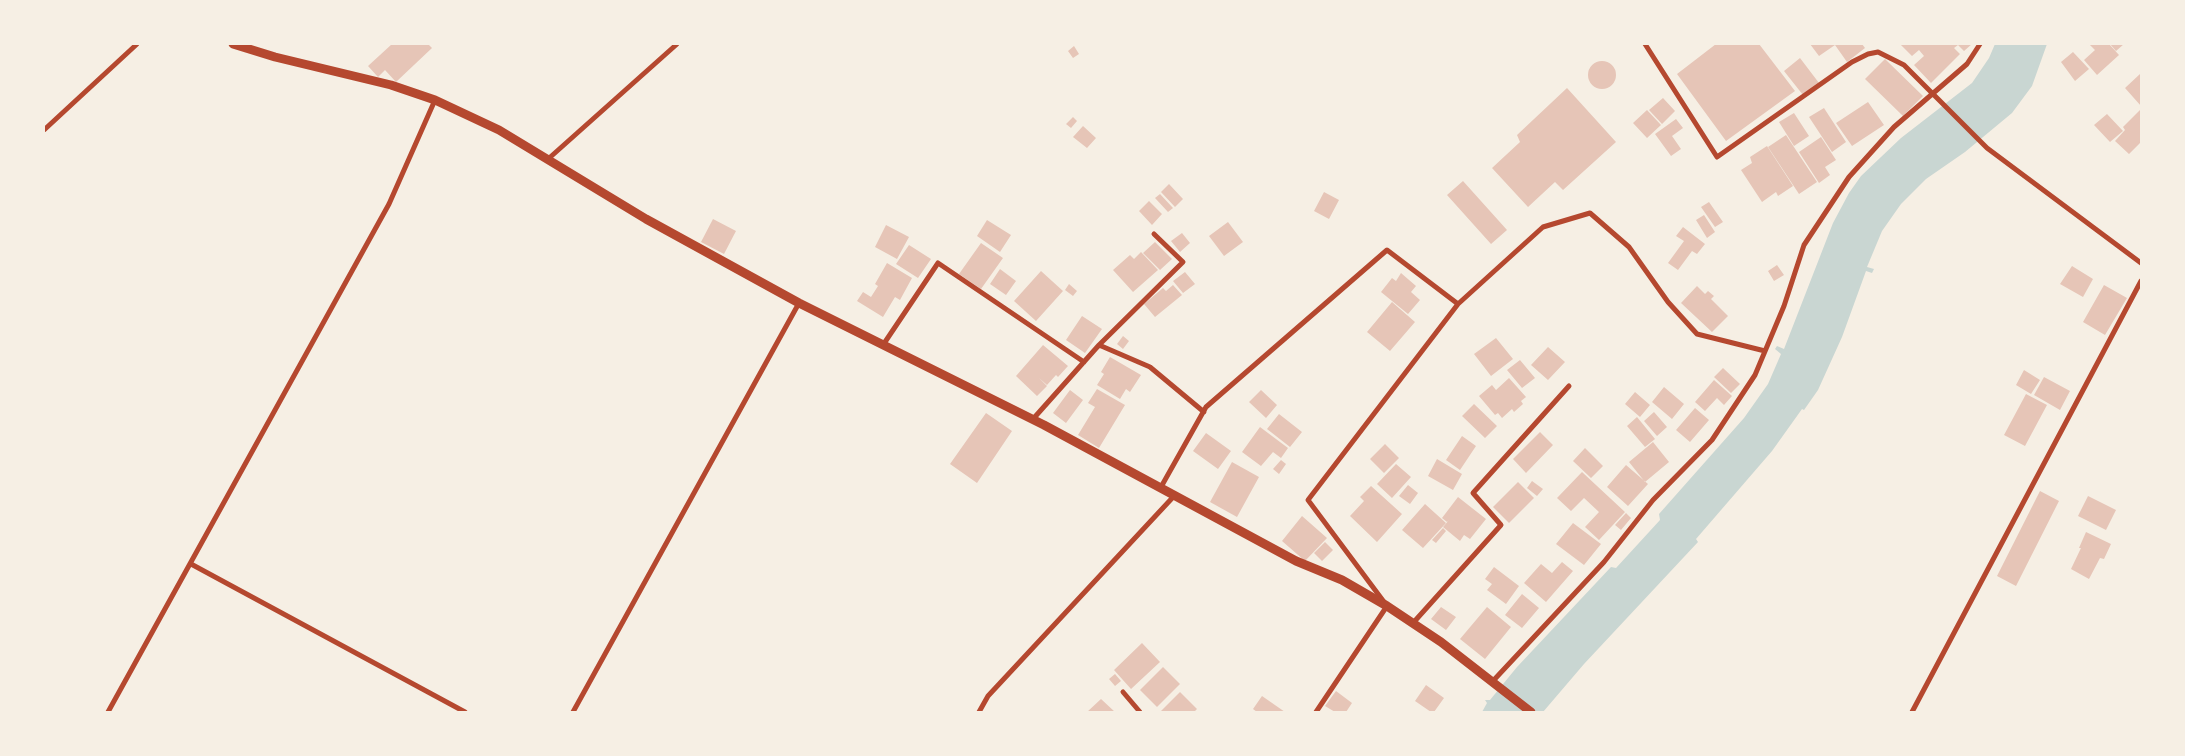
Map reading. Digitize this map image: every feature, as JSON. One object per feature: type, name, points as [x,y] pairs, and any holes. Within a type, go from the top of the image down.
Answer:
[{"type":"street","points":[[44,130],[137,44]]},
{"type":"street","points":[[233,44],[274,57],[391,85],[435,100],[499,130],[646,219],[799,302],[1033,419],[1296,561],[1342,580],[1413,622],[1531,712]]},
{"type":"street","points":[[547,160],[678,44]]},
{"type":"street","points":[[1645,44],[1717,157],[1852,62],[1868,54],[1878,52],[1904,65],[1987,148],[2141,263]]},
{"type":"street","points":[[1492,682],[1604,562],[1653,500],[1712,440],[1756,375],[1784,306],[1804,245],[1849,177],[1894,127],[1936,97],[1967,64],[1980,44]]},
{"type":"street","points":[[108,712],[389,204],[435,100]]},
{"type":"street","points":[[1387,606],[1308,500],[1458,304],[1543,227],[1590,213],[1629,246],[1668,302],[1697,334],[1765,351]]},
{"type":"street","points":[[1033,419],[1099,345],[1183,262],[1154,234]]},
{"type":"street","points":[[1161,487],[1206,407],[1387,250],[1458,304]]},
{"type":"street","points":[[883,345],[938,263],[1084,362]]},
{"type":"street","points":[[1912,712],[2141,281]]},
{"type":"street","points":[[573,712],[799,302]]},
{"type":"street","points":[[1099,345],[1150,367],[1204,412]]},
{"type":"street","points":[[1413,622],[1501,525],[1473,493],[1569,386]]},
{"type":"street","points":[[979,712],[988,696],[1175,494]]},
{"type":"street","points":[[191,564],[465,712]]},
{"type":"street","points":[[1318,711],[1387,606]]},
{"type":"street","points":[[1123,692],[1140,712]]},
{"type":"shaded area","points":[[1995,44],[2047,44],[2032,86],[2012,113],[1965,152],[1926,179],[1901,204],[1882,231],[1867,267],[1874,269],[1872,273],[1866,271],[1842,337],[1818,390],[1804,410],[1802,409],[1772,451],[1696,539],[1698,542],[1584,664],[1543,712],[1482,712],[1487,703],[1485,700],[1490,700],[1517,667],[1611,567],[1616,568],[1660,520],[1659,514],[1744,418],[1768,384],[1781,354],[1775,349],[1777,346],[1784,349],[1833,223],[1849,193],[1861,176],[1901,138],[1972,83],[1989,58]]},
{"type":"building","points":[[392,44],[428,44],[432,48],[396,82],[385,70],[378,77],[368,66]]},
{"type":"building","points":[[1716,44],[1759,44],[1795,91],[1726,141],[1677,74]]},
{"type":"building","points":[[1810,44],[1862,44],[1865,48],[1847,62],[1835,45],[1819,56]]},
{"type":"building","points":[[1900,44],[1972,44],[1964,51],[1958,45],[1954,48],[1960,54],[1931,83],[1914,65],[1924,56],[1919,50],[1912,56]]},
{"type":"building","points":[[2089,44],[2109,44],[2119,55],[2097,75],[2084,60],[2095,50]]},
{"type":"building","points":[[2110,44],[2124,44],[2116,51]]},
{"type":"building","points":[[1074,46],[1079,54],[1073,58],[1068,51]]},
{"type":"building","points":[[2073,52],[2089,69],[2075,81],[2061,62]]},
{"type":"building","points":[[1800,58],[1819,83],[1803,95],[1784,71]]},
{"type":"building","points":[[1885,59],[1923,96],[1903,116],[1865,79]]},
{"type":"building","points":[[1602,61],[1612,65],[1616,75],[1612,85],[1602,89],[1592,85],[1588,75],[1592,65]]},
{"type":"building","points":[[2140,74],[2141,76],[2141,106],[2125,88]]},
{"type":"building","points":[[1567,88],[1616,142],[1563,190],[1555,182],[1528,207],[1492,168],[1520,142],[1517,135]]},
{"type":"building","points":[[1663,98],[1675,111],[1662,124],[1649,110]]},
{"type":"building","points":[[1868,102],[1884,125],[1852,146],[1836,123]]},
{"type":"building","points":[[1824,108],[1846,142],[1832,152],[1809,117]]},
{"type":"building","points":[[1647,110],[1661,125],[1647,138],[1633,123]]},
{"type":"building","points":[[2140,110],[2141,144],[2129,154],[2115,141],[2125,130],[2123,127]]},
{"type":"building","points":[[1794,113],[1809,136],[1794,146],[1779,122]]},
{"type":"building","points":[[2107,114],[2123,131],[2110,142],[2094,125]]},
{"type":"building","points":[[1073,117],[1077,121],[1071,128],[1066,124]]},
{"type":"building","points":[[1676,119],[1683,128],[1672,136],[1681,149],[1671,156],[1655,134]]},
{"type":"building","points":[[1083,126],[1096,138],[1087,148],[1073,137]]},
{"type":"building","points":[[1786,135],[1817,182],[1799,194],[1768,147]]},
{"type":"building","points":[[1821,137],[1836,160],[1825,167],[1830,175],[1819,183],[1799,152]]},
{"type":"building","points":[[1767,146],[1793,186],[1778,196],[1776,192],[1762,202],[1741,170],[1752,163],[1750,157]]},
{"type":"building","points":[[1463,181],[1507,230],[1491,244],[1447,195]]},
{"type":"building","points":[[1169,184],[1183,199],[1175,207],[1161,192]]},
{"type":"building","points":[[1324,192],[1339,200],[1329,219],[1314,211]]},
{"type":"building","points":[[1160,194],[1173,208],[1168,212],[1155,198]]},
{"type":"building","points":[[1149,201],[1162,214],[1152,225],[1139,211]]},
{"type":"building","points":[[1709,202],[1723,222],[1715,227],[1701,207]]},
{"type":"building","points":[[1704,215],[1715,232],[1707,238],[1696,220]]},
{"type":"building","points":[[713,219],[736,231],[724,254],[701,242]]},
{"type":"building","points":[[987,220],[1011,235],[1000,252],[977,236]]},
{"type":"building","points":[[1228,222],[1243,242],[1224,256],[1209,236]]},
{"type":"building","points":[[886,225],[909,237],[897,259],[875,247]]},
{"type":"building","points":[[1683,227],[1705,244],[1697,254],[1692,251],[1678,270],[1668,263],[1684,241],[1676,236]]},
{"type":"building","points":[[1182,233],[1190,243],[1180,252],[1171,241]]},
{"type":"building","points":[[1155,242],[1172,259],[1160,270],[1143,253]]},
{"type":"building","points":[[981,243],[1003,258],[981,289],[959,274]]},
{"type":"building","points":[[909,245],[931,259],[918,278],[896,264]]},
{"type":"building","points":[[1141,252],[1158,270],[1133,292],[1113,270],[1130,255],[1134,259]]},
{"type":"building","points":[[887,263],[912,278],[900,300],[895,297],[883,317],[857,301],[863,292],[871,297],[878,286],[875,284]]},
{"type":"building","points":[[1777,265],[1784,275],[1774,281],[1768,271]]},
{"type":"building","points":[[2072,266],[2093,279],[2083,297],[2060,284]]},
{"type":"building","points":[[1000,269],[1016,281],[1006,295],[990,284]]},
{"type":"building","points":[[1041,271],[1063,291],[1036,321],[1014,301]]},
{"type":"building","points":[[1185,272],[1195,284],[1183,293],[1173,281]]},
{"type":"building","points":[[1401,273],[1416,286],[1411,292],[1420,300],[1408,314],[1381,292],[1392,278],[1396,281]]},
{"type":"building","points":[[1069,284],[1077,291],[1073,296],[1065,290]]},
{"type":"building","points":[[1173,285],[1182,295],[1155,317],[1144,304],[1163,288],[1166,291]]},
{"type":"building","points":[[2104,285],[2127,298],[2105,335],[2083,322]]},
{"type":"building","points":[[1697,286],[1705,294],[1708,291],[1714,296],[1711,299],[1728,316],[1712,332],[1681,303]]},
{"type":"building","points":[[1392,302],[1415,322],[1390,351],[1367,332]]},
{"type":"building","points":[[1082,316],[1102,329],[1085,353],[1066,340]]},
{"type":"building","points":[[1123,336],[1129,341],[1123,349],[1117,344]]},
{"type":"building","points":[[1496,338],[1513,359],[1491,376],[1474,354]]},
{"type":"building","points":[[1043,345],[1068,366],[1047,385],[1039,378],[1047,386],[1037,396],[1016,376]]},
{"type":"building","points":[[1548,347],[1565,362],[1548,380],[1531,365]]},
{"type":"building","points":[[1110,357],[1141,375],[1130,392],[1126,389],[1120,399],[1097,385],[1104,374],[1101,372]]},
{"type":"building","points":[[1520,360],[1535,378],[1522,388],[1507,370]]},
{"type":"building","points":[[1723,368],[1740,384],[1731,393],[1714,377]]},
{"type":"building","points":[[2024,370],[2040,380],[2031,394],[2016,385]]},
{"type":"building","points":[[2044,377],[2070,391],[2060,410],[2034,395]]},
{"type":"building","points":[[1509,378],[1526,397],[1521,401],[1523,404],[1514,412],[1512,409],[1502,418],[1498,413],[1495,415],[1479,396],[1492,385],[1496,390]]},
{"type":"building","points":[[1714,380],[1732,396],[1724,405],[1717,398],[1705,411],[1695,402]]},
{"type":"building","points":[[1664,387],[1684,404],[1672,419],[1652,402]]},
{"type":"building","points":[[1097,389],[1125,405],[1099,448],[1078,435],[1095,407],[1088,403]]},
{"type":"building","points":[[1070,390],[1083,400],[1066,423],[1053,413]]},
{"type":"building","points":[[1261,390],[1277,405],[1266,418],[1249,402]]},
{"type":"building","points":[[1635,392],[1650,405],[1640,417],[1625,404]]},
{"type":"building","points":[[2026,394],[2047,405],[2025,446],[2004,435]]},
{"type":"building","points":[[1474,404],[1497,426],[1485,438],[1462,416]]},
{"type":"building","points":[[1695,408],[1709,420],[1690,442],[1676,430]]},
{"type":"building","points":[[1654,412],[1667,427],[1657,436],[1644,421]]},
{"type":"building","points":[[986,413],[1012,431],[977,483],[950,464]]},
{"type":"building","points":[[1279,414],[1302,432],[1290,447],[1267,429]]},
{"type":"building","points":[[1637,417],[1655,439],[1645,447],[1627,426]]},
{"type":"building","points":[[1260,427],[1288,448],[1281,458],[1273,452],[1261,466],[1242,452]]},
{"type":"building","points":[[1540,432],[1553,445],[1526,473],[1513,459]]},
{"type":"building","points":[[1206,433],[1231,451],[1218,469],[1193,451]]},
{"type":"building","points":[[1462,436],[1476,446],[1460,470],[1446,460]]},
{"type":"building","points":[[1653,442],[1669,462],[1645,482],[1629,462]]},
{"type":"building","points":[[1385,444],[1399,458],[1384,473],[1370,459]]},
{"type":"building","points":[[1585,448],[1603,466],[1591,478],[1573,461]]},
{"type":"building","points":[[1437,459],[1462,474],[1453,490],[1428,476]]},
{"type":"building","points":[[1281,460],[1286,464],[1279,474],[1273,469]]},
{"type":"building","points":[[1232,462],[1259,477],[1237,517],[1210,502]]},
{"type":"building","points":[[1396,464],[1411,477],[1392,498],[1377,484]]},
{"type":"building","points":[[1626,465],[1648,484],[1628,506],[1607,487]]},
{"type":"building","points":[[1582,472],[1625,512],[1599,540],[1585,527],[1599,512],[1584,498],[1571,511],[1557,498]]},
{"type":"building","points":[[1532,481],[1543,489],[1537,496],[1527,488]]},
{"type":"building","points":[[1518,482],[1534,498],[1509,523],[1493,507]]},
{"type":"building","points":[[1408,485],[1418,493],[1410,504],[1399,496]]},
{"type":"building","points":[[1371,486],[1402,514],[1377,542],[1350,516],[1364,501],[1360,497]]},
{"type":"building","points":[[2040,491],[2059,501],[2016,586],[1997,576]]},
{"type":"building","points":[[2088,496],[2116,510],[2106,530],[2078,516]]},
{"type":"building","points":[[1458,497],[1486,519],[1470,539],[1464,535],[1460,541],[1443,527],[1449,520],[1447,522],[1442,518]]},
{"type":"building","points":[[1425,504],[1446,523],[1423,548],[1402,530]]},
{"type":"building","points":[[1626,513],[1631,518],[1621,530],[1615,525]]},
{"type":"building","points":[[1302,516],[1327,538],[1305,561],[1282,541]]},
{"type":"building","points":[[1573,523],[1601,544],[1584,565],[1556,544]]},
{"type":"building","points":[[1443,528],[1446,531],[1436,543],[1432,540]]},
{"type":"building","points":[[2086,532],[2111,544],[2104,559],[2100,558],[2089,579],[2071,569]]},
{"type":"building","points":[[1325,542],[1333,550],[1322,561],[1314,553]]},
{"type":"building","points":[[1562,562],[1573,571],[1546,602],[1524,583],[1541,564],[1552,573]]},
{"type":"building","points":[[1494,567],[1519,586],[1506,604],[1487,590],[1492,584],[1485,579]]},
{"type":"building","points":[[1522,594],[1539,608],[1522,628],[1505,615]]},
{"type":"building","points":[[1441,607],[1456,617],[1446,630],[1431,619]]},
{"type":"building","points":[[1487,607],[1511,627],[1485,659],[1460,639]]},
{"type":"building","points":[[1142,643],[1160,662],[1131,689],[1114,670]]},
{"type":"building","points":[[1163,667],[1180,684],[1157,707],[1140,690]]},
{"type":"building","points":[[1115,674],[1121,681],[1115,686],[1109,679]]},
{"type":"building","points":[[1426,685],[1444,698],[1434,712],[1431,712],[1415,701]]},
{"type":"building","points":[[1336,691],[1352,703],[1346,712],[1335,712],[1325,706]]},
{"type":"building","points":[[1180,692],[1197,709],[1194,712],[1160,712]]},
{"type":"building","points":[[1262,696],[1285,712],[1257,712],[1253,709]]},
{"type":"building","points":[[1101,699],[1115,712],[1087,712]]}]
